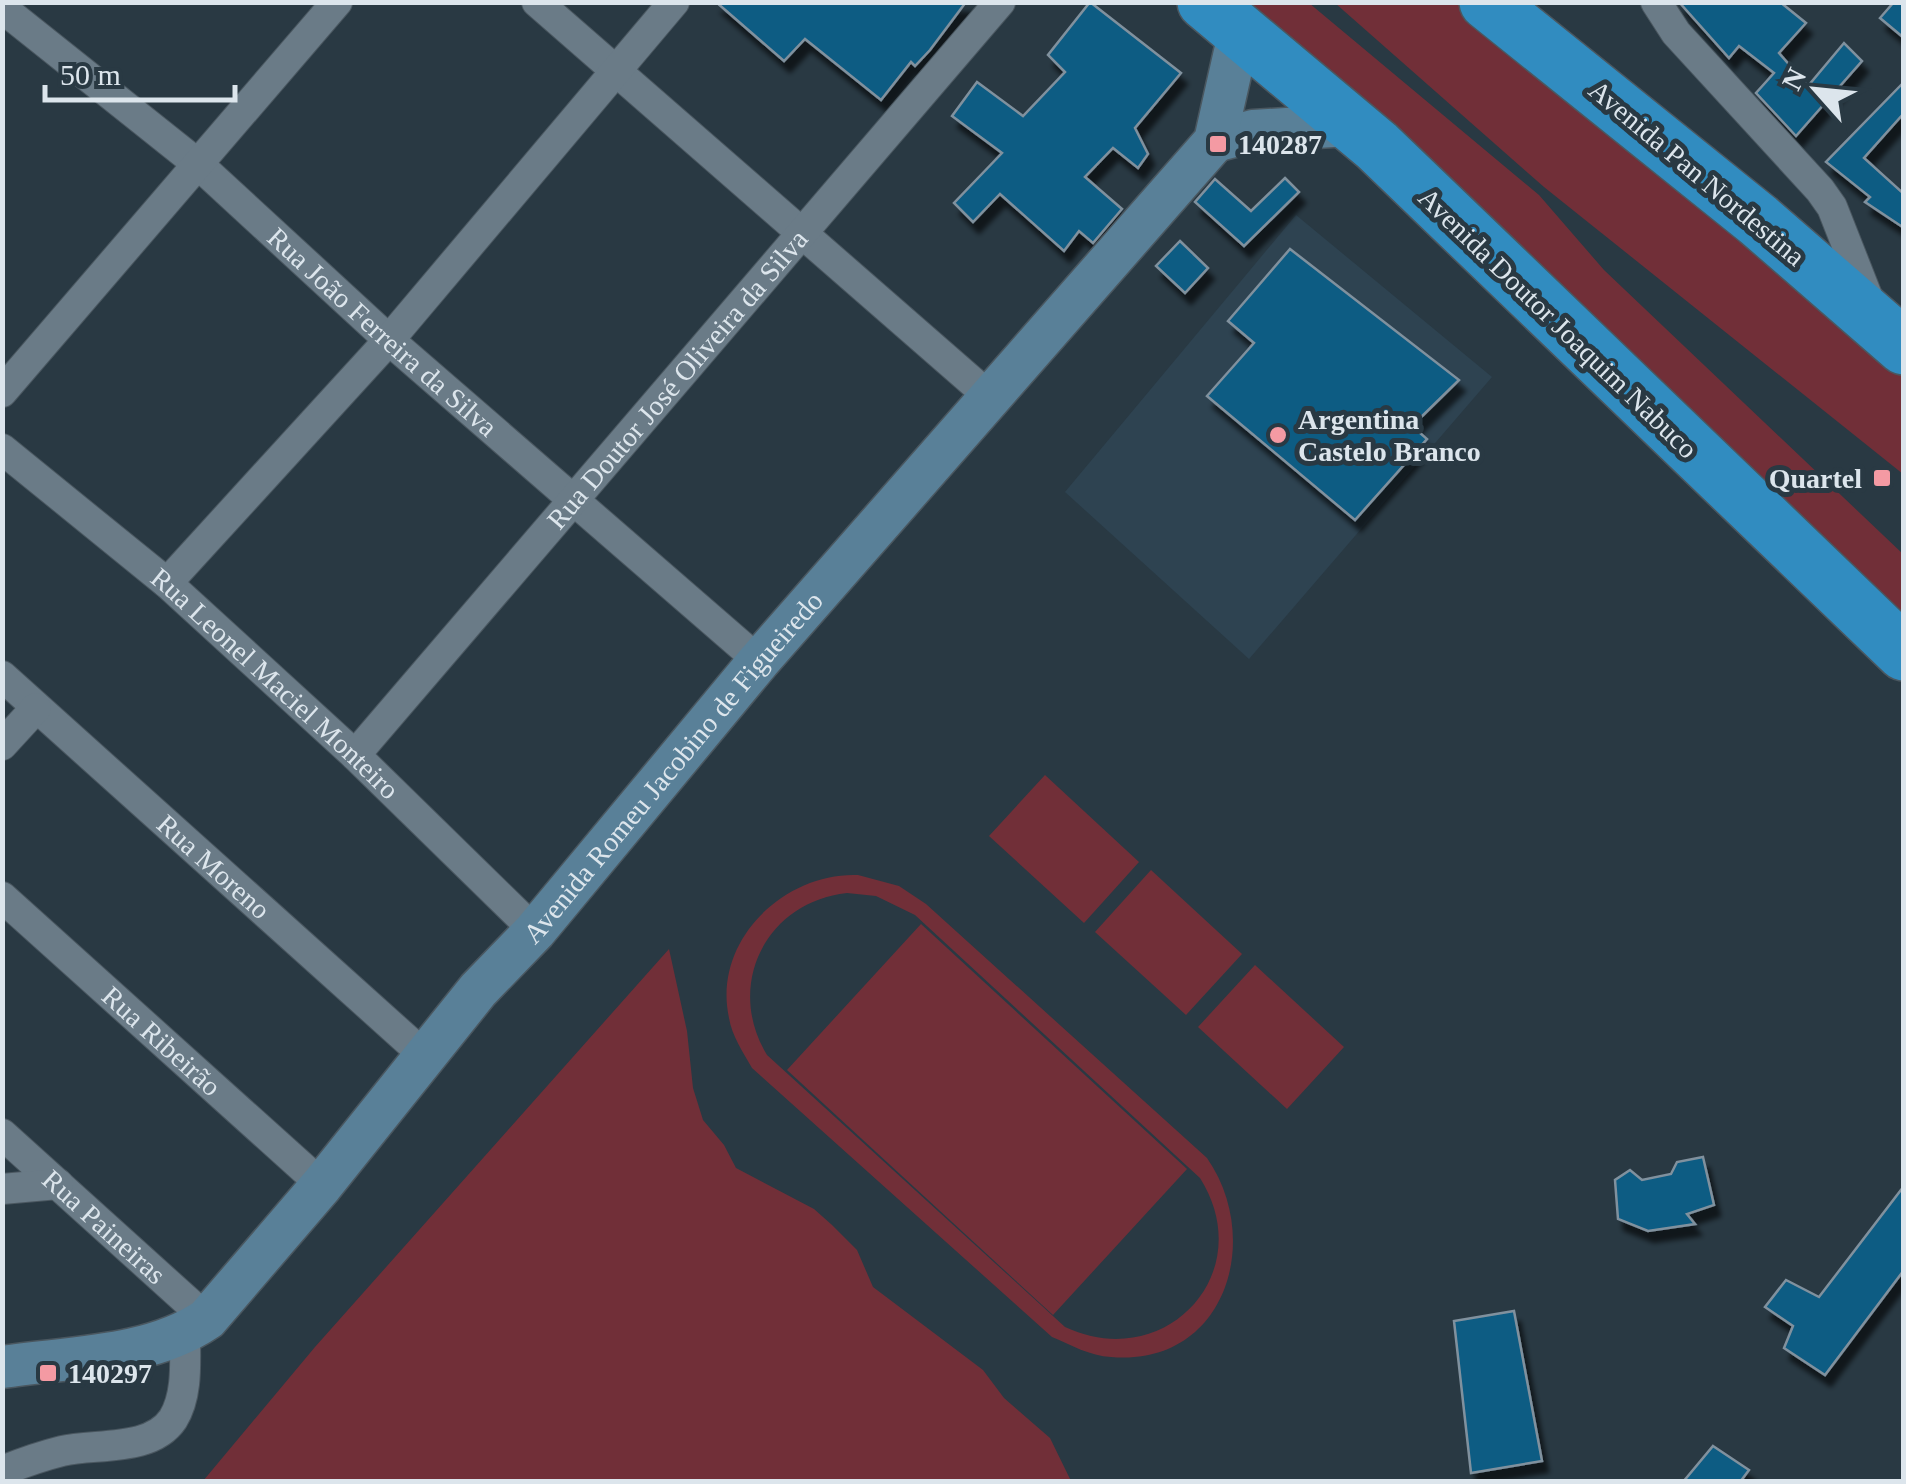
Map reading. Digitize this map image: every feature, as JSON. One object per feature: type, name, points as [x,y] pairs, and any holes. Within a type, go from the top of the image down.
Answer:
[{"type":"highway","name":"Avenida Pan Nordestina","points":[[1487,2],[1758,220],[1892,338]]},
{"type":"highway","name":"Avenida Doutor Joaquim Nabuco","points":[[1222,18],[1376,146],[1904,653]]},
{"type":"street","points":[[2,392],[337,2]]},
{"type":"street","points":[[537,2],[991,398]]},
{"type":"street","points":[[167,583],[389,340],[674,2]]},
{"type":"street","name":"Rua Doutor José Oliveira da Silva","points":[[355,755],[1000,2]]},
{"type":"street","points":[[1524,2],[1624,110]]},
{"type":"street","points":[[1656,2],[1697,56],[1832,207],[1892,338]]},
{"type":"street","name":"Rua João Ferreira da Silva","points":[[5,8],[199,165],[389,340],[758,661]]},
{"type":"street","name":"Avenida Romeu Jacobino de Figueiredo","points":[[196,1326],[322,1185],[478,990],[535,931],[758,661],[1215,141],[1222,18]]},
{"type":"street","points":[[1215,141],[1254,131],[1348,125]]},
{"type":"street","name":"Rua Leonel Maciel Monteiro","points":[[2,448],[167,583],[355,755],[535,931]]},
{"type":"street","name":"Rua Moreno","points":[[2,676],[425,1056]]},
{"type":"street","points":[[2,745],[36,708]]},
{"type":"street","name":"Rua Ribeirão","points":[[2,897],[322,1185]]},
{"type":"street","name":"Rua Paineiras","points":[[2,1134],[58,1184],[196,1326]]},
{"type":"street","points":[[2,1190],[58,1184]]},
{"type":"street","points":[[2,1367],[108,1353],[196,1326],[174,1417],[162,1430],[143,1440],[64,1450],[2,1471]]},
{"type":"shaded area","points":[[1227,3],[1309,3],[1539,195],[1604,270],[1903,554],[1903,624]]},
{"type":"shaded area","points":[[1335,3],[1465,3],[1903,359],[1903,474],[1544,187]]},
{"type":"shaded area","name":"Argentina Castelo Branco","points":[[1296,215],[1492,377],[1249,659],[1065,492]]},
{"type":"shaded area","points":[[1045,775],[1139,862],[1084,923],[989,836]]},
{"type":"shaded area","points":[[1151,870],[1242,954],[1186,1015],[1095,932]]},
{"type":"shaded area","points":[[858,875],[899,886],[926,904],[1207,1158],[1224,1191],[1232,1225],[1232,1260],[1223,1292],[1207,1320],[1182,1342],[1150,1355],[1111,1357],[1052,1337],[752,1068],[729,1018],[727,989],[732,962],[743,938],[760,916],[781,898],[831,877]],"holes":[[[847,893],[876,896],[915,915],[1200,1178],[1216,1214],[1218,1248],[1210,1279],[1192,1306],[1167,1326],[1137,1337],[1102,1338],[1065,1327],[767,1055],[755,1029],[750,1002],[752,976],[761,951],[775,930],[794,912],[818,900]]]},
{"type":"shaded area","points":[[921,924],[1187,1169],[1053,1315],[787,1070]]},
{"type":"shaded area","points":[[669,949],[687,1031],[693,1088],[703,1120],[724,1145],[736,1168],[814,1209],[832,1225],[857,1250],[873,1287],[983,1370],[1004,1398],[1050,1438],[1071,1481],[203,1481],[315,1347]]},
{"type":"shaded area","points":[[1255,965],[1344,1047],[1287,1109],[1198,1027]]},
{"type":"building","points":[[716,2],[966,2],[930,50],[915,66],[911,62],[881,100],[805,39],[784,61]]},
{"type":"building","points":[[1090,2],[1181,73],[1135,128],[1148,154],[1138,168],[1113,148],[1085,177],[1122,209],[1093,243],[1079,231],[1064,251],[1000,194],[973,222],[954,203],[1002,153],[952,116],[977,82],[1023,116],[1065,72],[1048,55]]},
{"type":"building","points":[[1679,2],[1780,2],[1806,23],[1779,53],[1808,86],[1844,43],[1862,61],[1796,136],[1756,93],[1774,73],[1739,46],[1729,58]]},
{"type":"building","points":[[1894,2],[1904,2],[1904,38],[1880,18]]},
{"type":"building","points":[[1904,82],[1904,113],[1864,158],[1904,194],[1904,228],[1865,202],[1870,197],[1826,162]]},
{"type":"building","points":[[1285,178],[1299,192],[1244,246],[1195,202],[1215,179],[1251,211]]},
{"type":"building","points":[[1180,241],[1208,268],[1185,293],[1156,266]]},
{"type":"building","points":[[1290,249],[1459,380],[1412,426],[1427,439],[1355,520],[1207,396],[1254,343],[1228,321]]},
{"type":"building","points":[[1703,1157],[1714,1205],[1687,1214],[1695,1224],[1648,1231],[1618,1219],[1615,1180],[1630,1170],[1642,1180],[1671,1174],[1677,1162]]},
{"type":"building","points":[[1904,1186],[1904,1270],[1825,1375],[1784,1348],[1793,1326],[1765,1307],[1786,1280],[1819,1297]]},
{"type":"building","points":[[1514,1311],[1542,1461],[1471,1473],[1454,1321]]},
{"type":"building","points":[[1713,1446],[1749,1470],[1740,1482],[1683,1482]]},
{"type":"place","name":"140287","points":[[1218,144]]},
{"type":"place","name":"Argentina Castelo Branco","points":[[1278,435]]},
{"type":"place","name":"Quartel","points":[[1882,478]]},
{"type":"place","name":"140297","points":[[48,1373]]}]
